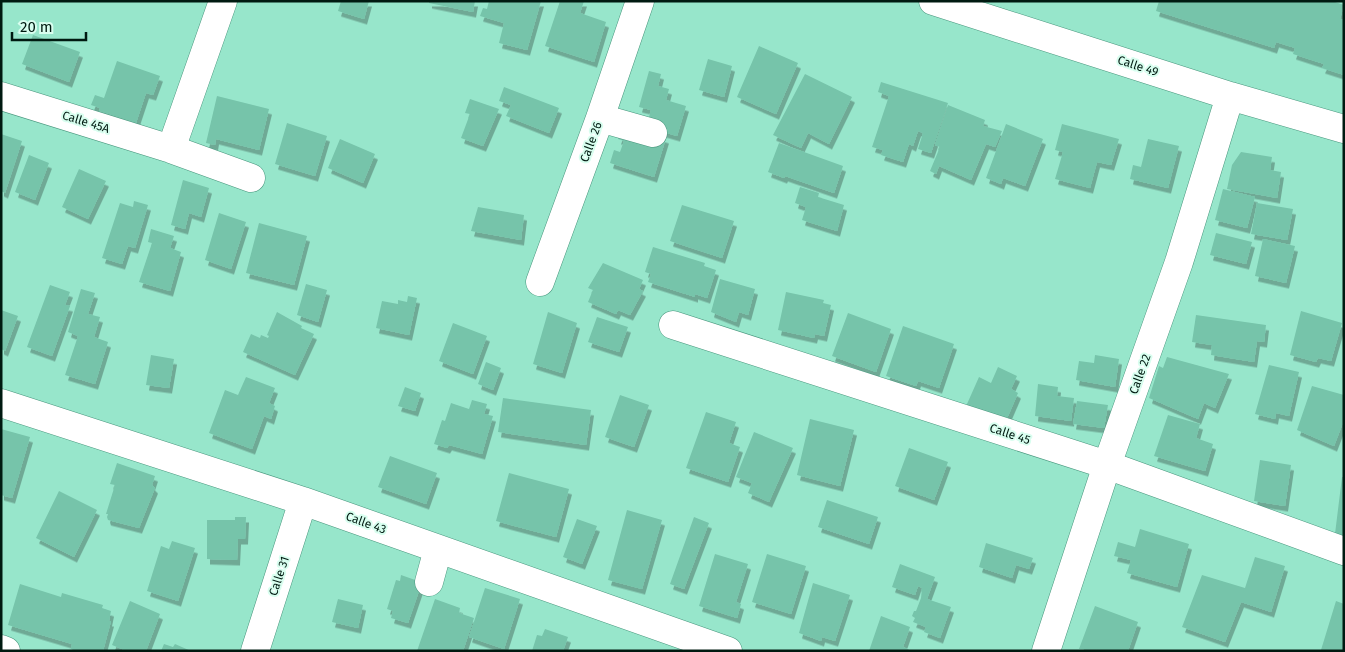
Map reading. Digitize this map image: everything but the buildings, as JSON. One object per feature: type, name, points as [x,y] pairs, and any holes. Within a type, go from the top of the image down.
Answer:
[{"type":"street","points":[[171,149],[224,1]]},
{"type":"street","name":"Calle 26","points":[[540,282],[600,118],[640,1]]},
{"type":"street","name":"Calle 49","points":[[933,1],[1230,96],[1344,129]]},
{"type":"street","name":"Calle 45A","points":[[1,96],[171,149],[250,178]]},
{"type":"street","name":"Calle 22","points":[[1046,651],[1107,465],[1179,262],[1230,96]]},
{"type":"street","points":[[600,118],[653,133]]},
{"type":"street","name":"Calle 45","points":[[674,326],[1107,465],[1344,551]]},
{"type":"street","name":"Calle 43","points":[[1,403],[303,500],[728,651]]},
{"type":"street","name":"Calle 31","points":[[255,651],[303,500]]},
{"type":"street","points":[[429,582],[438,549]]},
{"type":"street","points":[[1,649],[6,651]]}]
